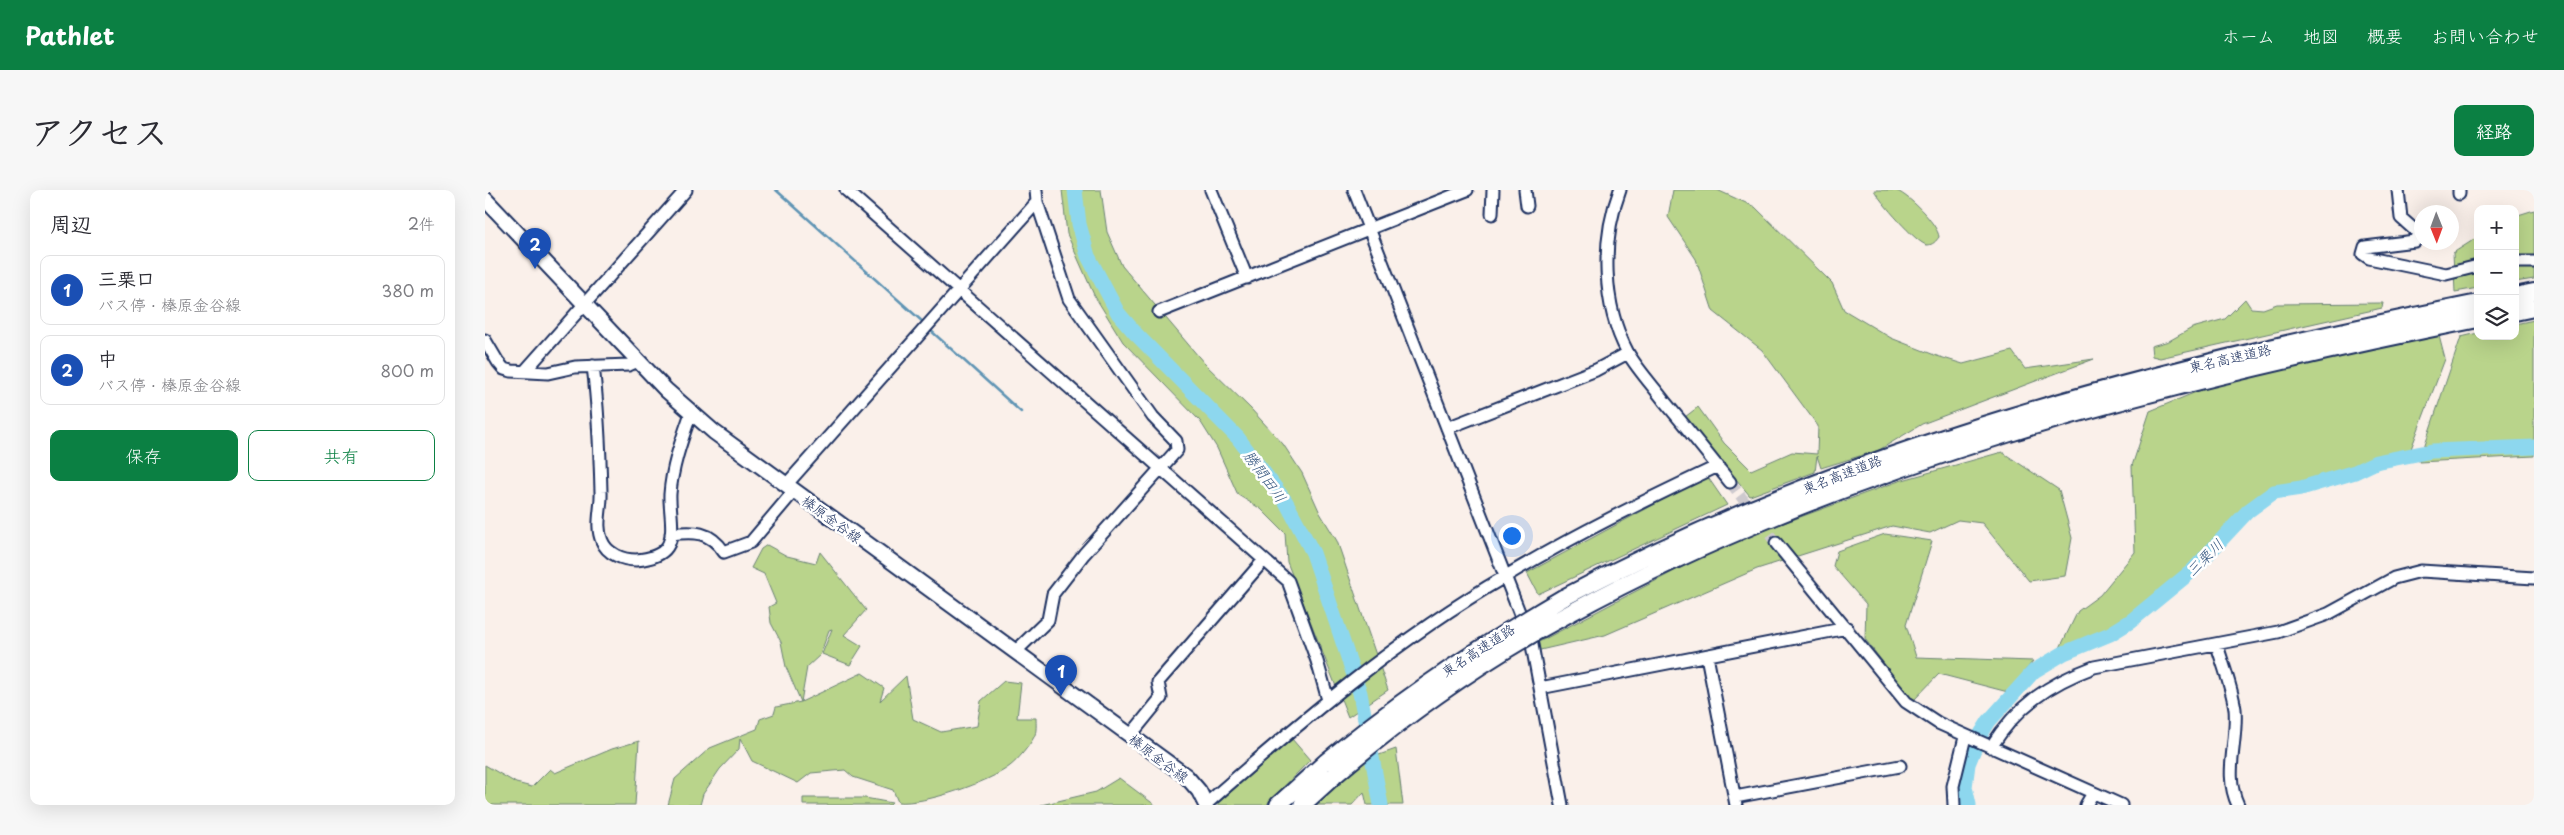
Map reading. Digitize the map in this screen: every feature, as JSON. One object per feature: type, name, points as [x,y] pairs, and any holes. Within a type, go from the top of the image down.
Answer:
[{"type":"highway","points":[[2519,295],[2534,292]]},
{"type":"highway","name":"東名高速道路","points":[[1566,606],[1615,570],[1725,520],[1825,480],[1979,426],[2200,365],[2474,304]]},
{"type":"highway","points":[[2519,311],[2534,308]]},
{"type":"highway","name":"東名高速道路","points":[[1278,805],[1330,769],[1399,704],[1453,665],[1566,606],[1623,584],[1744,528],[1826,495],[1937,456],[2115,403],[2232,373],[2474,320]]},
{"type":"highway","name":"東名高速道路","points":[[1302,805],[1330,769]]},
{"type":"main road","name":"榛原金谷線","points":[[486,202],[638,361],[691,413],[790,488],[1186,776],[1199,791],[1206,805]]},
{"type":"street","points":[[525,371],[686,190]]},
{"type":"street","points":[[846,190],[1288,581],[1317,660],[1328,700]]},
{"type":"street","points":[[1211,190],[1247,278]]},
{"type":"street","points":[[1354,190],[1532,646],[1562,805]]},
{"type":"street","points":[[1159,312],[1467,190]]},
{"type":"street","points":[[1493,190],[1493,214]]},
{"type":"street","points":[[1525,190],[1527,206]]},
{"type":"street","points":[[1620,190],[1609,227],[1607,251],[1609,286],[1618,329],[1629,353],[1730,482]]},
{"type":"street","points":[[2398,190],[2401,218],[2419,233],[2415,241],[2365,247],[2363,254],[2369,258],[2446,274],[2474,267]]},
{"type":"street","points":[[671,534],[692,531],[703,533],[719,544],[724,552],[751,542],[790,488],[1037,196]]},
{"type":"street","points":[[1015,651],[1048,620],[1053,594],[1084,554],[1177,450],[1177,441],[1153,417],[1102,342],[1069,299],[1037,196]]},
{"type":"street","points":[[2519,262],[2534,262]]},
{"type":"street","points":[[485,340],[504,369],[548,373],[575,367],[629,365],[638,361]]},
{"type":"street","points":[[1447,428],[1596,370],[1629,353]]},
{"type":"street","points":[[593,366],[598,410],[601,539],[606,548],[613,554],[627,560],[636,560],[656,555],[667,547],[671,534],[670,493],[677,458],[691,413]]},
{"type":"street","points":[[1206,805],[1328,700],[1369,668],[1504,576],[1581,534],[1718,466]]},
{"type":"street","points":[[1776,543],[1906,702],[1937,723],[1965,737],[2121,805]]},
{"type":"street","points":[[1130,736],[1161,698],[1159,682],[1264,560]]},
{"type":"street","points":[[1991,747],[2005,726],[2032,698],[2071,675],[2094,667],[2217,645],[2286,629],[2328,614],[2395,578],[2421,571],[2534,578]]},
{"type":"street","points":[[1540,688],[1847,628]]},
{"type":"street","points":[[2217,645],[2235,709],[2230,777],[2232,792],[2238,805]]},
{"type":"street","points":[[1707,656],[1735,801],[1900,766]]},
{"type":"street","points":[[1954,805],[1953,786],[1965,737]]},
{"type":"street","points":[[2087,805],[2093,793]]},
{"type":"green space","points":[[1062,190],[1101,190],[1107,232],[1122,266],[1204,363],[1251,409],[1283,444],[1302,473],[1320,513],[1337,541],[1388,690],[1348,717],[1287,562],[1285,533],[1261,509],[1238,495],[1217,448],[1200,421],[1123,342],[1094,295],[1067,234]]},
{"type":"green space","points":[[1673,190],[1717,190],[1755,207],[1832,283],[1844,310],[1891,338],[1963,364],[2012,351],[2025,369],[2094,359],[1922,424],[1879,450],[1821,468],[1817,456],[1815,472],[1750,496],[1685,417],[1698,407],[1724,443],[1751,470],[1792,452],[1817,454],[1818,426],[1762,350],[1713,311],[1696,259],[1668,217]]},
{"type":"green space","points":[[1874,190],[1894,190],[1906,196],[1933,224],[1939,237],[1931,244],[1922,243],[1899,221]]},
{"type":"green space","points":[[2534,210],[2534,279],[2519,281],[2519,250],[2519,215]]},
{"type":"green space","points":[[2474,240],[2474,289],[2455,292],[2453,253]]},
{"type":"green space","points":[[2245,299],[2251,308],[2263,309],[2277,304],[2383,303],[2382,308],[2160,358],[2152,356],[2151,346],[2169,341],[2192,328],[2225,319]]},
{"type":"green space","points":[[2534,320],[2534,456],[2419,462],[2461,337],[2474,334],[2474,340],[2519,340],[2519,323]]},
{"type":"green space","points":[[2439,336],[2445,359],[2406,462],[2355,472],[2254,501],[2206,556],[2137,619],[2057,654],[2078,611],[2100,595],[2135,552],[2132,466],[2150,411],[2206,388],[2396,343]]},
{"type":"green space","points":[[2002,452],[2059,490],[2072,538],[2065,576],[2029,581],[1982,523],[1958,520],[1930,533],[1892,526],[1757,569],[1605,635],[1536,651],[1535,644],[1726,544],[1899,481]]},
{"type":"green space","points":[[1707,476],[1727,505],[1538,594],[1527,573]]},
{"type":"green space","points":[[1885,534],[1932,541],[1906,625],[1916,657],[2033,661],[2008,692],[1939,674],[1913,701],[1865,639],[1866,604],[1833,566],[1837,551]]},
{"type":"green space","points":[[767,545],[787,556],[816,563],[820,552],[866,610],[844,635],[862,646],[850,665],[822,654],[832,629],[829,630],[820,655],[807,667],[801,702],[786,667],[781,642],[771,623],[769,607],[776,603],[764,574],[751,568],[761,549]]},
{"type":"green space","points":[[862,673],[884,688],[880,701],[906,676],[913,719],[941,732],[977,726],[981,701],[1004,681],[1021,683],[1017,718],[1036,718],[1036,730],[1032,740],[1013,763],[988,779],[939,796],[909,802],[898,802],[893,790],[853,777],[845,770],[811,773],[798,783],[752,761],[740,738],[739,749],[720,769],[703,794],[700,805],[668,805],[675,779],[710,748],[757,729],[760,719],[774,714],[776,707],[801,702]]},
{"type":"green space","points":[[1292,739],[1310,760],[1266,805],[1216,805]]},
{"type":"green space","points":[[639,741],[635,805],[485,805],[485,765],[516,783],[532,787],[550,769],[555,773],[612,749]]},
{"type":"green space","points":[[1396,749],[1403,805],[1367,805],[1364,792],[1352,805],[1312,805],[1359,762]]},
{"type":"green space","points":[[1119,778],[1155,805],[1041,805],[1096,792]]},
{"type":"green space","points":[[803,798],[865,798],[892,803],[890,805],[803,805]]},
{"type":"waterway","points":[[776,190],[924,323]]},
{"type":"waterway","name":"勝間田川","points":[[1075,190],[1079,224],[1088,256],[1118,313],[1136,334],[1238,438],[1286,502],[1313,553],[1360,693],[1381,805]]},
{"type":"waterway","points":[[929,329],[1021,412]]},
{"type":"waterway","name":"三栗川","points":[[1969,805],[1965,787],[1968,764],[1979,737],[1989,721],[2034,671],[2064,653],[2110,634],[2131,621],[2192,571],[2248,511],[2274,492],[2301,488],[2355,472],[2376,462],[2432,451],[2534,447]]},
{"type":"tunnel","points":[[1730,482],[1776,543]]},
{"type":"place","name":"中","points":[[535,269]]},
{"type":"place","name":"三栗口","points":[[1061,696]]}]
